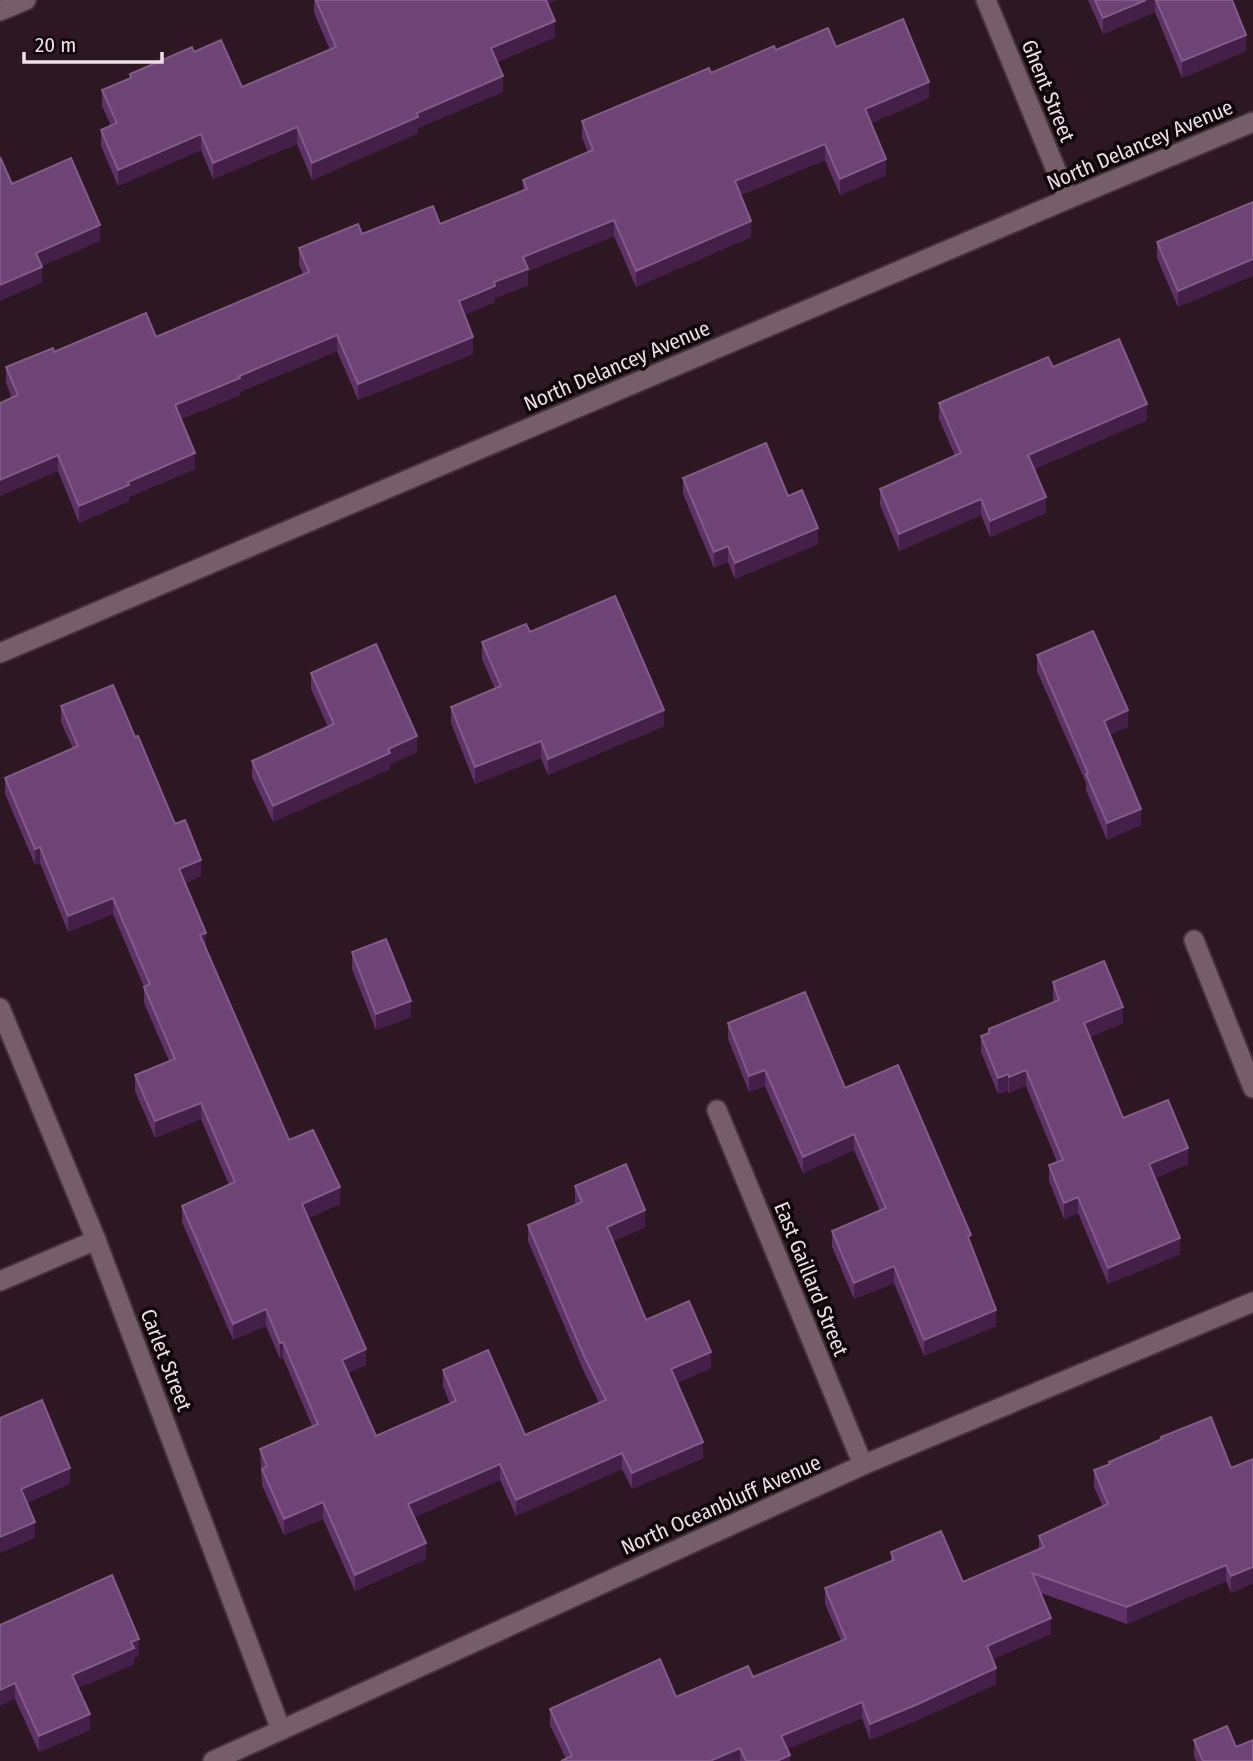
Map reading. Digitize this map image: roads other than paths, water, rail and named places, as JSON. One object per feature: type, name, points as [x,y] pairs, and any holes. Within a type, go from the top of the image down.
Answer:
[{"type":"street","points":[[0,11],[26,0]]},
{"type":"street","name":"Ghent Street","points":[[986,0],[1068,199]]},
{"type":"street","name":"North Delancey Avenue","points":[[0,653],[1253,122]]},
{"type":"street","points":[[1194,940],[1253,1088]]},
{"type":"street","name":"Carlet Street","points":[[0,1008],[96,1240],[281,1730]]},
{"type":"street","name":"East Gaillard Street","points":[[717,1110],[863,1465]]},
{"type":"street","points":[[0,1281],[96,1240]]},
{"type":"street","name":"North Oceanbluff Avenue","points":[[213,1761],[863,1465],[1253,1302]]}]
